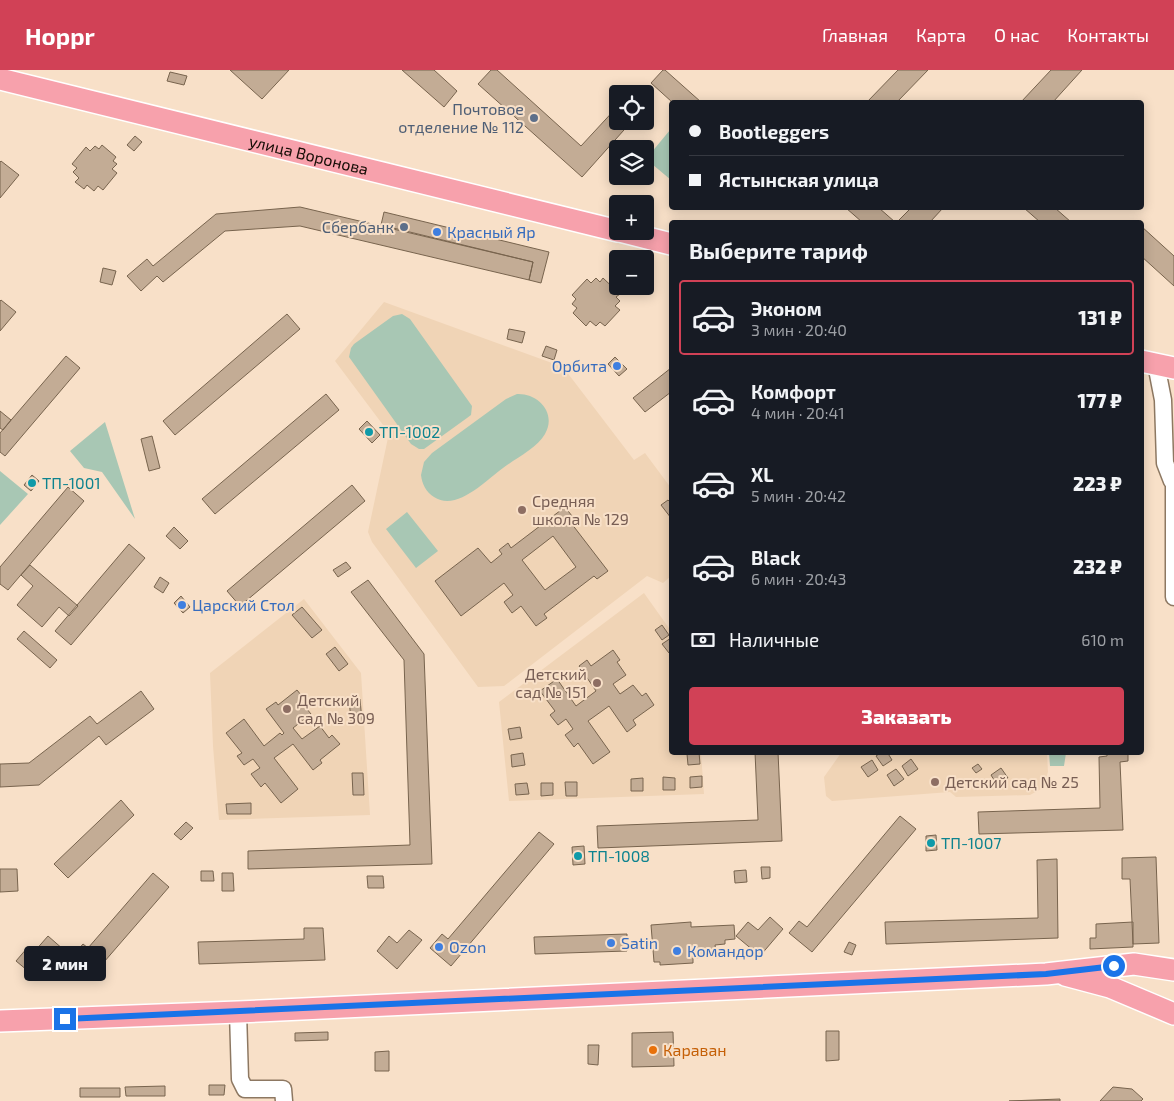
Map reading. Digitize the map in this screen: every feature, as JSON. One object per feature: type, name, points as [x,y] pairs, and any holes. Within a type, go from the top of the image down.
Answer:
[{"type":"main road","name":"улица Воронова","points":[[0,79],[609,229]]},
{"type":"main road","name":"улица Воронова","points":[[654,240],[669,244]]},
{"type":"main road","points":[[0,1021],[238,1012],[1060,973],[1075,969],[1134,964],[1174,970]]},
{"type":"main road","points":[[1060,973],[1110,987],[1174,1014]]},
{"type":"street","points":[[1157,364],[1163,400],[1165,463],[1173,478],[1174,597]]},
{"type":"street","points":[[238,1012],[240,1080],[246,1088],[283,1089],[284,1101]]},
{"type":"shaded area","name":"Средняя школа № 129","points":[[384,302],[563,367],[634,460],[645,453],[669,485],[669,578],[663,583],[647,576],[504,686],[478,687],[372,542],[368,532],[389,433],[335,361]]},
{"type":"shaded area","name":"Детский сад № 151","points":[[644,593],[669,628],[669,755],[701,755],[704,794],[509,801],[499,702]]},
{"type":"shaded area","name":"Детский сад № 309","points":[[304,599],[361,673],[370,815],[219,820],[210,673]]},
{"type":"shaded area","name":"Детский сад № 25","points":[[840,755],[1047,755],[1048,772],[1043,788],[1030,795],[956,797],[950,792],[832,801],[826,796],[824,777]]},
{"type":"green space","points":[[669,131],[669,178],[654,166],[654,149]]},
{"type":"green space","points":[[402,314],[410,319],[472,406],[471,415],[424,449],[419,449],[411,444],[349,357],[354,344],[393,316]]},
{"type":"green space","points":[[517,394],[532,397],[547,412],[548,426],[541,439],[532,448],[471,493],[461,498],[443,501],[431,495],[425,488],[421,475],[424,462],[432,453],[506,399]]},
{"type":"green space","points":[[105,422],[135,519],[102,472],[84,468],[70,451]]},
{"type":"green space","points":[[0,471],[28,494],[0,525]]},
{"type":"green space","points":[[407,512],[438,551],[416,568],[386,529]]},
{"type":"green space","points":[[1049,755],[1066,755],[1064,766],[1050,766]]},
{"type":"building","points":[[230,70],[289,70],[262,99]]},
{"type":"building","points":[[402,70],[434,70],[457,91],[444,107]]},
{"type":"building","points":[[491,70],[497,70],[581,146],[609,116],[609,130],[624,130],[615,140],[609,140],[609,147],[582,177],[478,84]]},
{"type":"building","points":[[665,70],[699,100],[670,100],[651,83]]},
{"type":"building","points":[[898,70],[928,70],[899,100],[869,100]]},
{"type":"building","points":[[1051,70],[1082,70],[1055,100],[1023,100]]},
{"type":"building","points":[[170,72],[187,76],[184,85],[167,81]]},
{"type":"building","points":[[135,136],[142,142],[134,151],[127,145]]},
{"type":"building","points":[[102,145],[116,157],[113,161],[117,164],[112,169],[117,173],[103,190],[98,186],[94,191],[87,185],[84,189],[75,182],[79,178],[73,172],[77,168],[72,164],[86,147],[90,151],[95,146],[99,149]]},
{"type":"building","points":[[0,162],[19,175],[0,198]]},
{"type":"building","points":[[300,207],[533,262],[529,280],[300,226],[225,231],[163,282],[157,276],[141,291],[127,276],[147,259],[153,266],[216,214]]},
{"type":"building","points":[[848,210],[881,210],[893,220],[860,220]]},
{"type":"building","points":[[909,210],[941,210],[932,220],[899,220]]},
{"type":"building","points":[[1026,210],[1057,210],[1069,220],[1038,220]]},
{"type":"building","points":[[384,212],[549,252],[541,283],[529,280],[533,262],[381,225]]},
{"type":"building","points":[[1144,229],[1174,256],[1174,286],[1144,259]]},
{"type":"building","points":[[103,268],[116,271],[112,285],[100,282]]},
{"type":"building","points":[[596,278],[600,282],[603,278],[609,284],[609,295],[619,295],[616,297],[620,301],[615,306],[620,310],[605,326],[600,322],[596,326],[590,321],[586,326],[573,313],[577,308],[572,304],[576,299],[572,295],[587,279],[591,283]]},
{"type":"building","points":[[0,301],[16,312],[0,331]]},
{"type":"building","points":[[287,314],[300,329],[175,435],[163,421]]},
{"type":"building","points":[[509,329],[525,332],[522,343],[507,339]]},
{"type":"building","points":[[546,346],[557,350],[554,360],[542,356]]},
{"type":"building","points":[[66,356],[80,368],[5,456],[0,452],[0,433]]},
{"type":"building","name":"Орбита","points":[[615,357],[627,369],[619,376],[608,364]]},
{"type":"building","points":[[669,370],[669,394],[645,412],[633,398]]},
{"type":"building","points":[[326,394],[339,410],[215,514],[202,499]]},
{"type":"building","points":[[0,411],[11,420],[3,430],[0,428]]},
{"type":"building","name":"ТП-1002","points":[[367,421],[380,435],[372,443],[359,429]]},
{"type":"building","points":[[152,436],[160,468],[149,471],[141,439]]},
{"type":"building","name":"ТП-1001","points":[[32,475],[39,481],[31,491],[24,485]]},
{"type":"building","points":[[352,485],[365,501],[240,606],[227,591]]},
{"type":"building","points":[[68,487],[84,501],[8,590],[0,584],[0,567]]},
{"type":"building","points":[[669,501],[669,515],[661,505]]},
{"type":"building","points":[[565,507],[572,516],[568,519],[608,571],[597,579],[594,576],[544,614],[547,618],[536,626],[521,606],[512,613],[504,602],[513,595],[504,583],[461,616],[435,581],[478,548],[491,563],[502,554],[499,550],[508,543],[511,548]],"holes":[[[553,536],[576,567],[545,590],[522,560]]]},
{"type":"building","points":[[174,527],[188,541],[180,549],[166,536]]},
{"type":"building","points":[[129,544],[145,558],[71,645],[55,631]]},
{"type":"building","points":[[346,562],[351,568],[338,577],[333,570]]},
{"type":"building","points":[[30,565],[78,606],[69,616],[59,607],[42,627],[17,605],[33,586],[21,575]]},
{"type":"building","points":[[160,577],[169,583],[163,593],[154,587]]},
{"type":"building","points":[[368,580],[424,654],[432,864],[248,869],[248,851],[410,845],[404,660],[351,592]]},
{"type":"building","name":"Царский Стол","points":[[181,596],[190,607],[183,613],[174,603]]},
{"type":"building","points":[[302,607],[322,630],[312,638],[292,615]]},
{"type":"building","points":[[662,625],[669,635],[662,640],[655,630]]},
{"type":"building","points":[[24,631],[57,660],[50,668],[17,639]]},
{"type":"building","points":[[669,639],[669,653],[662,644]]},
{"type":"building","points":[[335,647],[348,664],[339,671],[326,654]]},
{"type":"building","points":[[613,650],[620,660],[617,662],[626,675],[613,684],[620,694],[633,685],[642,696],[646,693],[654,705],[633,720],[636,725],[627,732],[609,706],[588,721],[610,752],[593,764],[578,743],[574,747],[565,735],[573,729],[566,719],[558,725],[550,715],[555,711],[540,691],[557,679],[576,706],[596,691],[579,666],[587,660],[591,666]]},
{"type":"building","points":[[297,690],[305,700],[302,703],[311,714],[293,728],[302,739],[320,726],[329,738],[332,735],[340,744],[320,760],[322,763],[313,770],[293,744],[274,758],[298,789],[281,803],[265,783],[261,787],[251,774],[260,768],[253,759],[244,765],[237,756],[242,753],[226,733],[244,719],[264,746],[280,733],[282,735],[284,733],[266,709],[276,702],[278,705]]},
{"type":"building","points":[[141,691],[154,709],[106,745],[99,736],[39,785],[0,787],[0,764],[29,763],[90,716],[97,724]]},
{"type":"building","points":[[349,699],[360,699],[362,721],[351,721]]},
{"type":"building","points":[[520,727],[522,738],[510,740],[508,729]]},
{"type":"building","points":[[523,753],[525,765],[512,767],[511,755]]},
{"type":"building","points":[[687,755],[699,755],[700,764],[688,765]]},
{"type":"building","points":[[755,755],[778,755],[782,841],[598,848],[597,826],[758,820]]},
{"type":"building","points":[[889,755],[892,760],[883,766],[876,756]]},
{"type":"building","points":[[1128,755],[1128,761],[1120,762],[1123,830],[979,834],[978,812],[1100,808],[1099,757]]},
{"type":"building","points":[[911,759],[918,769],[908,776],[902,766]]},
{"type":"building","points":[[872,760],[878,770],[868,777],[861,767]]},
{"type":"building","points":[[978,764],[982,769],[976,773],[972,768]]},
{"type":"building","points":[[1001,768],[1008,778],[997,785],[991,775]]},
{"type":"building","points":[[896,769],[904,779],[894,786],[887,775]]},
{"type":"building","points":[[352,773],[363,773],[364,795],[353,795]]},
{"type":"building","points":[[702,776],[702,787],[690,788],[690,777]]},
{"type":"building","points":[[663,777],[675,778],[675,790],[663,790]]},
{"type":"building","points":[[643,778],[643,791],[631,791],[631,779]]},
{"type":"building","points":[[565,782],[577,782],[577,796],[566,796]]},
{"type":"building","points":[[527,783],[529,794],[516,795],[515,784]]},
{"type":"building","points":[[541,783],[553,783],[553,795],[541,796]]},
{"type":"building","points":[[121,800],[134,815],[68,878],[54,864]]},
{"type":"building","points":[[251,803],[251,814],[227,814],[226,804]]},
{"type":"building","points":[[900,816],[916,829],[812,952],[789,933],[799,921],[807,927]]},
{"type":"building","points":[[186,822],[193,828],[181,840],[174,834]]},
{"type":"building","points":[[539,832],[554,844],[451,966],[430,948],[442,934],[448,939]]},
{"type":"building","name":"ТП-1007","points":[[936,835],[937,850],[926,851],[926,836]]},
{"type":"building","name":"ТП-1008","points":[[584,846],[585,864],[573,865],[572,847]]},
{"type":"building","points":[[1156,857],[1159,943],[1133,944],[1130,879],[1122,879],[1122,858]]},
{"type":"building","points":[[1057,859],[1058,938],[886,944],[885,922],[1038,918],[1037,860]]},
{"type":"building","points":[[761,867],[770,867],[770,878],[762,879]]},
{"type":"building","points":[[0,869],[17,869],[18,891],[0,892]]},
{"type":"building","points":[[746,870],[747,882],[735,883],[734,871]]},
{"type":"building","points":[[201,871],[213,871],[214,881],[201,881]]},
{"type":"building","points":[[153,873],[169,887],[91,977],[70,959],[83,944],[88,948]]},
{"type":"building","points":[[222,873],[233,873],[234,891],[222,891]]},
{"type":"building","points":[[367,876],[383,876],[384,888],[368,888]]},
{"type":"building","points":[[770,917],[783,929],[760,956],[736,936],[748,922],[758,930]]},
{"type":"building","points":[[691,922],[691,927],[734,925],[735,939],[725,940],[725,944],[715,945],[716,952],[705,952],[706,957],[693,958],[693,963],[660,965],[660,962],[654,962],[651,925]]},
{"type":"building","points":[[1133,922],[1133,947],[1090,949],[1090,938],[1096,938],[1096,924]]},
{"type":"building","points":[[304,928],[323,928],[325,960],[199,964],[198,942],[304,939]]},
{"type":"building","points":[[409,930],[422,940],[397,969],[377,951],[389,936],[397,943]]},
{"type":"building","points":[[627,934],[627,951],[535,954],[534,937]]},
{"type":"building","points":[[48,936],[64,950],[39,980],[16,961],[28,947],[34,952]]},
{"type":"building","points":[[849,942],[856,945],[852,955],[844,952]]},
{"type":"building","points":[[826,1031],[839,1031],[839,1060],[826,1061]]},
{"type":"building","points":[[328,1032],[328,1040],[295,1041],[295,1033]]},
{"type":"building","name":"Караван","points":[[673,1032],[674,1066],[632,1067],[632,1033]]},
{"type":"building","points":[[588,1045],[599,1045],[598,1065],[588,1064]]},
{"type":"building","points":[[389,1051],[389,1071],[375,1071],[375,1052]]},
{"type":"building","points":[[209,1085],[225,1085],[224,1095],[209,1095]]},
{"type":"building","points":[[165,1086],[165,1096],[126,1096],[125,1087]]},
{"type":"building","points":[[1113,1087],[1132,1089],[1143,1099],[1141,1101],[1100,1101]]},
{"type":"building","points":[[80,1088],[120,1088],[120,1097],[80,1097]]},
{"type":"building","points":[[1060,1099],[1060,1101],[1009,1101]]},
{"type":"place","name":"Почтовое отделение № 112","points":[[534,118]]},
{"type":"place","name":"Сбербанк","points":[[404,227]]},
{"type":"place","name":"Красный Яр","points":[[437,232]]},
{"type":"place","name":"Орбита","points":[[617,366]]},
{"type":"place","name":"ТП-1002","points":[[369,432]]},
{"type":"place","name":"ТП-1001","points":[[32,483]]},
{"type":"place","name":"Средняя школа № 129","points":[[522,510]]},
{"type":"place","name":"Царский Стол","points":[[182,605]]},
{"type":"place","name":"Детский сад № 151","points":[[597,683]]},
{"type":"place","name":"Детский сад № 309","points":[[287,709]]},
{"type":"place","name":"Детский сад № 25","points":[[935,782]]},
{"type":"place","name":"ТП-1007","points":[[931,843]]},
{"type":"place","name":"ТП-1008","points":[[578,856]]},
{"type":"place","name":"Satin","points":[[611,943]]},
{"type":"place","name":"Ozon","points":[[439,947]]},
{"type":"place","name":"Командор","points":[[677,951]]},
{"type":"place","name":"Караван","points":[[653,1050]]},
{"type":"route","points":[[65,1019],[1046,974],[1075,969],[1114,966]]}]
